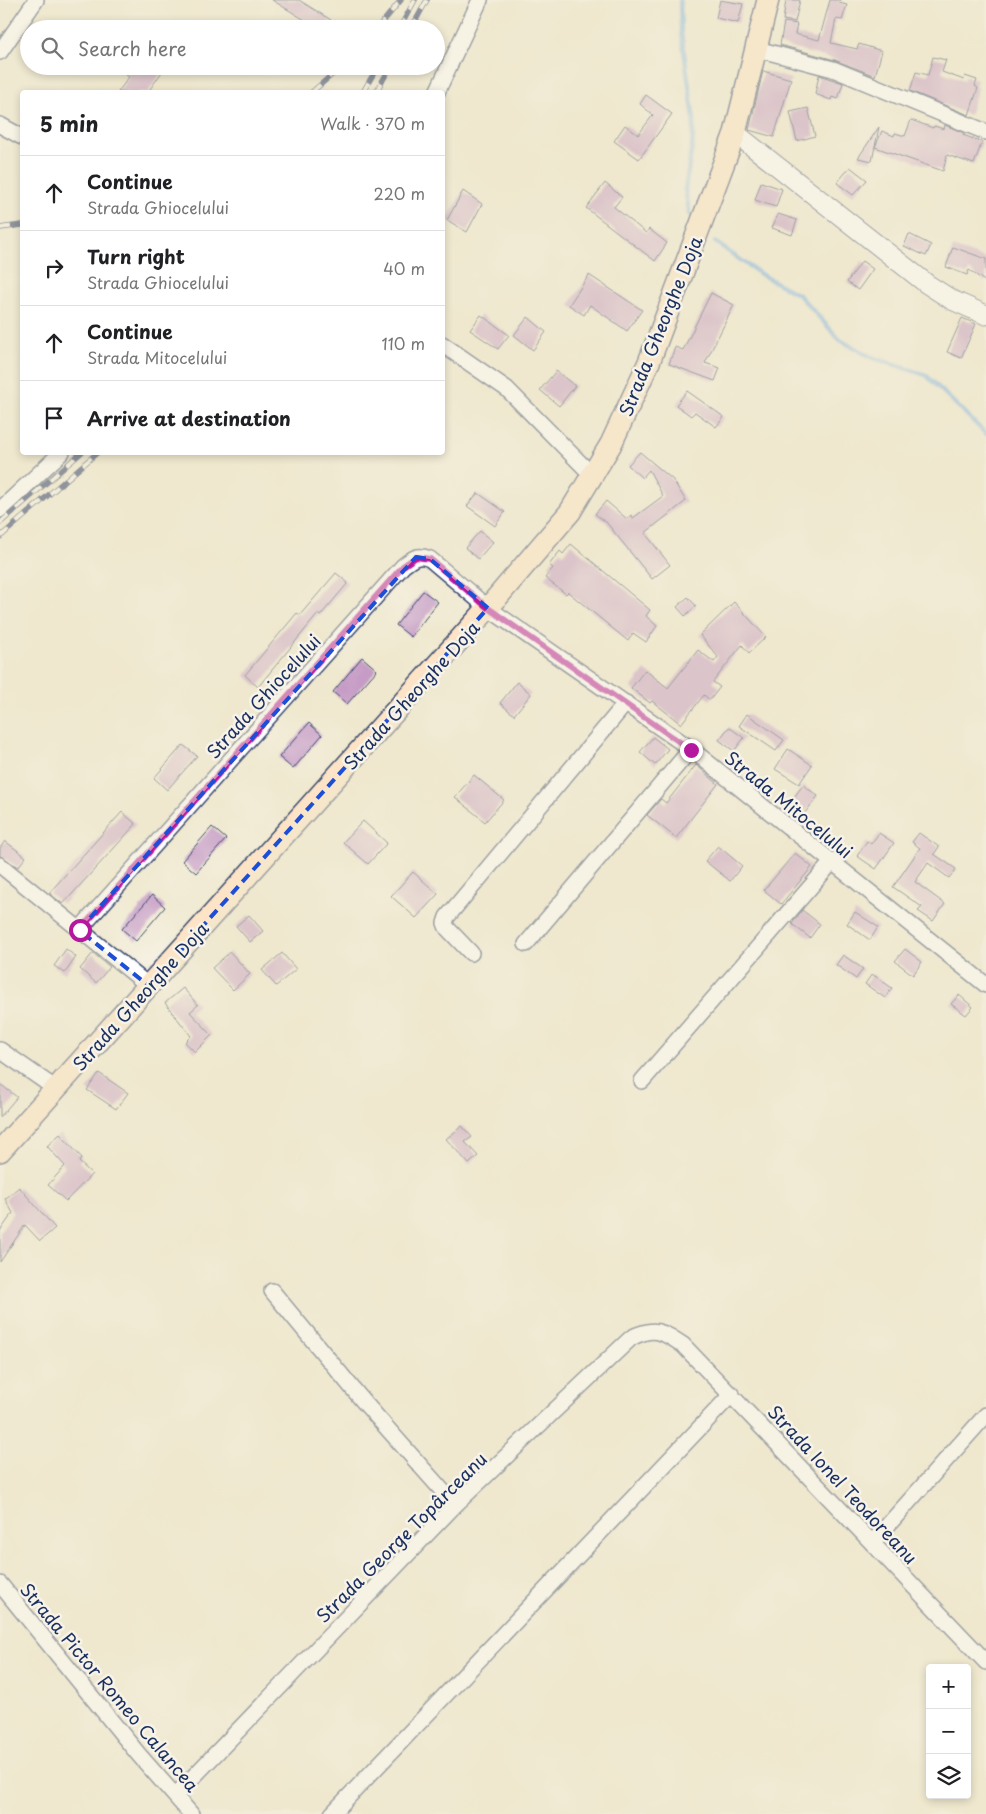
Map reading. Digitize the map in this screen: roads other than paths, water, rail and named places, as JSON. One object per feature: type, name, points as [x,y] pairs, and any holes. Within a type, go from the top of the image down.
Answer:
[{"type":"main road","name":"Strada Gheorghe Doja","points":[[0,1152],[488,608],[570,512],[593,476],[625,415],[649,362],[735,132],[768,0]]},
{"type":"street","points":[[22,20],[36,0]]},
{"type":"street","points":[[445,75],[480,0]]},
{"type":"street","points":[[0,52],[20,23]]},
{"type":"street","points":[[757,49],[833,69],[986,132]]},
{"type":"street","points":[[438,90],[445,75]]},
{"type":"street","points":[[0,125],[20,136]]},
{"type":"street","points":[[735,132],[927,284],[952,300],[986,315]]},
{"type":"street","points":[[445,346],[507,389],[593,476]]},
{"type":"street","points":[[0,510],[59,455]]},
{"type":"street","name":"Strada Ghiocelului","points":[[80,930],[410,561],[416,557],[430,559],[488,608]]},
{"type":"street","name":"Strada Mitocelului","points":[[488,608],[691,750],[986,985]]},
{"type":"street","points":[[471,953],[447,928],[445,922],[447,917],[626,703]]},
{"type":"street","points":[[526,944],[691,750]]},
{"type":"street","points":[[642,1081],[832,862]]},
{"type":"street","points":[[0,865],[149,986]]},
{"type":"street","points":[[0,1050],[56,1089]]},
{"type":"street","points":[[272,1291],[363,1401],[455,1505]]},
{"type":"street","name":"Strada George Topârceanu","points":[[175,1796],[455,1505],[632,1338],[646,1331],[669,1335]]},
{"type":"street","name":"Strada Ionel Teodoreanu","points":[[669,1335],[682,1345],[732,1394],[986,1662]]},
{"type":"street","points":[[332,1814],[732,1394]]},
{"type":"street","points":[[872,1543],[986,1415]]},
{"type":"street","name":"Strada Pictor Romeo Calancea","points":[[0,1584],[190,1814]]},
{"type":"waterway","points":[[680,0],[681,32],[694,119],[692,147],[685,190],[690,215]]},
{"type":"waterway","points":[[715,242],[762,275],[799,295],[840,340],[871,357],[926,375],[986,434]]},
{"type":"railway","points":[[384,20],[401,0]]},
{"type":"railway","points":[[404,20],[415,0]]},
{"type":"railway","points":[[416,20],[427,0]]},
{"type":"railway","points":[[314,90],[332,75]]},
{"type":"railway","points":[[364,90],[373,75]]},
{"type":"railway","points":[[377,90],[386,75]]},
{"type":"railway","points":[[0,228],[20,225]]},
{"type":"railway","points":[[0,523],[79,455]]},
{"type":"railway","points":[[0,537],[95,455]]}]
